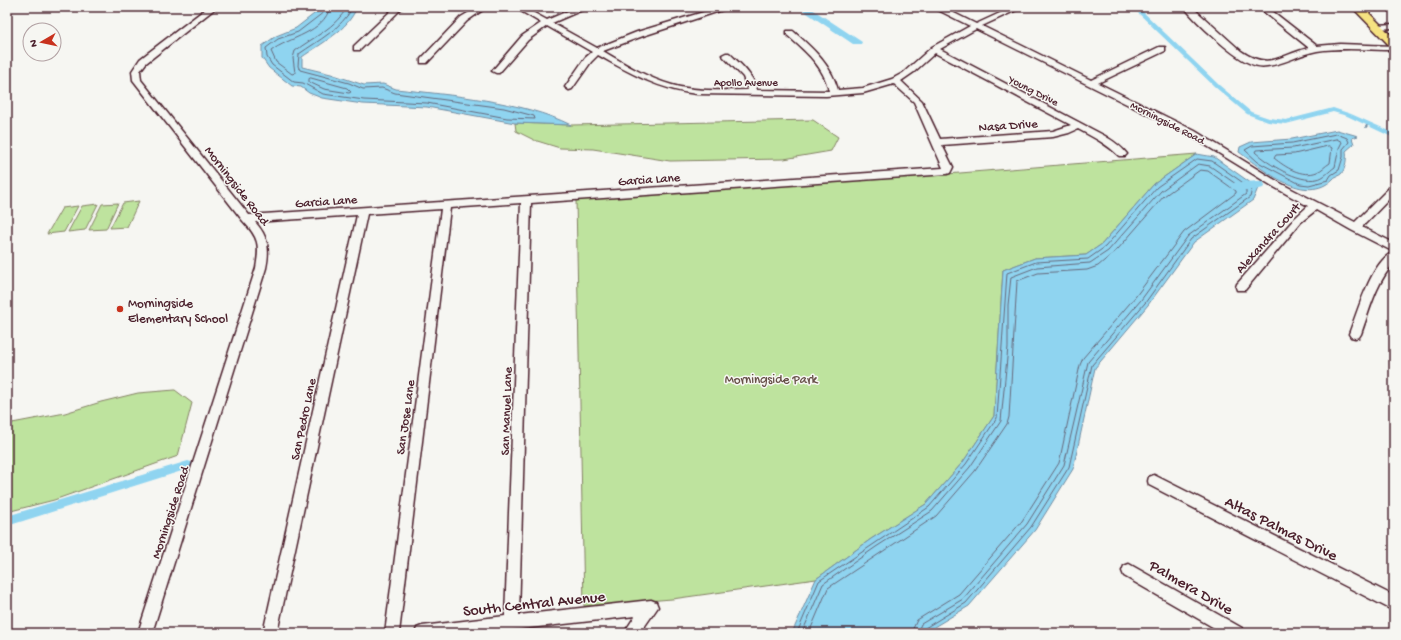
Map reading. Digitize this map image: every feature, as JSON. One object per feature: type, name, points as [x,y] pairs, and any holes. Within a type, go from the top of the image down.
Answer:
[{"type":"main road","points":[[1357,7],[1394,44]]},
{"type":"street","name":"Morningside Road","points":[[145,633],[261,268],[265,249],[263,241],[254,227],[246,219],[136,76],[136,71],[143,61],[213,7]]},
{"type":"street","points":[[357,48],[399,7]]},
{"type":"street","points":[[424,61],[464,19],[483,7]]},
{"type":"street","name":"Apollo Avenue","points":[[518,7],[630,70],[660,84],[679,90],[704,92],[863,91],[895,81],[908,74],[925,56],[975,26],[1019,7]]},
{"type":"street","points":[[496,71],[525,39],[534,32],[585,7]]},
{"type":"street","points":[[569,87],[588,60],[597,51],[640,34],[728,7]]},
{"type":"street","name":"Morningside Road","points":[[936,7],[1192,133],[1314,206],[1394,248]]},
{"type":"street","points":[[1188,7],[1239,53],[1252,62],[1268,64],[1315,49],[1338,47],[1394,48]]},
{"type":"street","points":[[1262,7],[1315,49]]},
{"type":"street","points":[[1379,29],[1394,26]]},
{"type":"street","points":[[1379,29],[1394,31]]},
{"type":"street","points":[[790,34],[826,69],[833,84],[834,92]]},
{"type":"street","points":[[1092,83],[1162,49]]},
{"type":"street","name":"Young Drive","points":[[935,50],[1078,125],[1114,146],[1122,154]]},
{"type":"street","points":[[726,55],[747,77],[752,85],[753,92]]},
{"type":"street","name":"Garcia Lane","points":[[246,219],[947,171],[948,167],[938,142],[918,100],[895,81]]},
{"type":"street","points":[[652,93],[660,84]]},
{"type":"street","name":"Nasa Drive","points":[[938,142],[1053,134],[1066,131],[1078,125]]},
{"type":"street","points":[[1355,228],[1394,188]]},
{"type":"street","name":"San Manuel Lane","points":[[512,623],[526,200]]},
{"type":"street","name":"San Jose Lane","points":[[392,633],[446,206]]},
{"type":"street","name":"Alexandra Court","points":[[1240,287],[1298,220],[1314,206]]},
{"type":"street","name":"San Pedro Lane","points":[[270,633],[363,211]]},
{"type":"street","points":[[1355,334],[1373,284],[1381,270],[1394,256]]},
{"type":"street","name":"Altas Palmas Drive","points":[[1154,481],[1394,604]]},
{"type":"street","name":"Palmera Drive","points":[[1129,571],[1237,633]]},
{"type":"street","name":"South Central Avenue","points":[[422,633],[651,607],[631,633]]},
{"type":"green space","points":[[813,120],[838,137],[831,151],[784,159],[670,161],[593,149],[560,148],[534,140],[516,131],[515,123],[571,125]]},
{"type":"green space","name":"Morningside Park","points":[[1197,154],[1154,184],[1102,244],[1086,255],[1035,258],[1003,270],[994,416],[963,462],[926,504],[871,539],[816,579],[672,599],[584,606],[576,200],[960,173]]},
{"type":"green space","points":[[139,201],[127,227],[110,228],[123,203]]},
{"type":"green space","points":[[118,203],[106,229],[89,230],[102,204]]},
{"type":"green space","points":[[98,204],[85,230],[68,232],[82,206]]},
{"type":"green space","points":[[78,206],[64,232],[47,234],[62,208]]},
{"type":"green space","points":[[175,390],[192,403],[178,456],[54,500],[7,512],[7,424],[65,413],[138,393]]},
{"type":"water","points":[[323,7],[357,7],[353,15],[341,29],[302,57],[302,67],[331,74],[364,85],[383,84],[396,89],[486,100],[531,110],[571,125],[515,123],[427,107],[363,104],[322,98],[309,93],[301,87],[292,86],[269,68],[262,58],[262,46],[276,36],[296,28]]},
{"type":"water","points":[[1337,130],[1358,136],[1352,138],[1354,144],[1346,151],[1346,163],[1343,172],[1322,186],[1310,189],[1298,187],[1272,176],[1239,152],[1240,147],[1251,142],[1292,139]]},
{"type":"water","points":[[1197,154],[1214,157],[1258,188],[1253,200],[1194,242],[1148,305],[1095,368],[1073,469],[1035,530],[969,606],[924,633],[792,633],[816,579],[871,539],[926,504],[963,462],[994,416],[1003,270],[1035,258],[1086,255],[1102,244],[1154,184]]},
{"type":"waterway","points":[[803,7],[857,42]]},
{"type":"waterway","points":[[1135,7],[1217,86],[1249,113],[1268,120],[1286,122],[1333,110],[1349,115],[1394,136]]},
{"type":"waterway","points":[[1236,186],[1259,185]]},
{"type":"waterway","points":[[7,521],[188,465]]},
{"type":"place","name":"Morningside Elementary School","points":[[120,309]]}]
